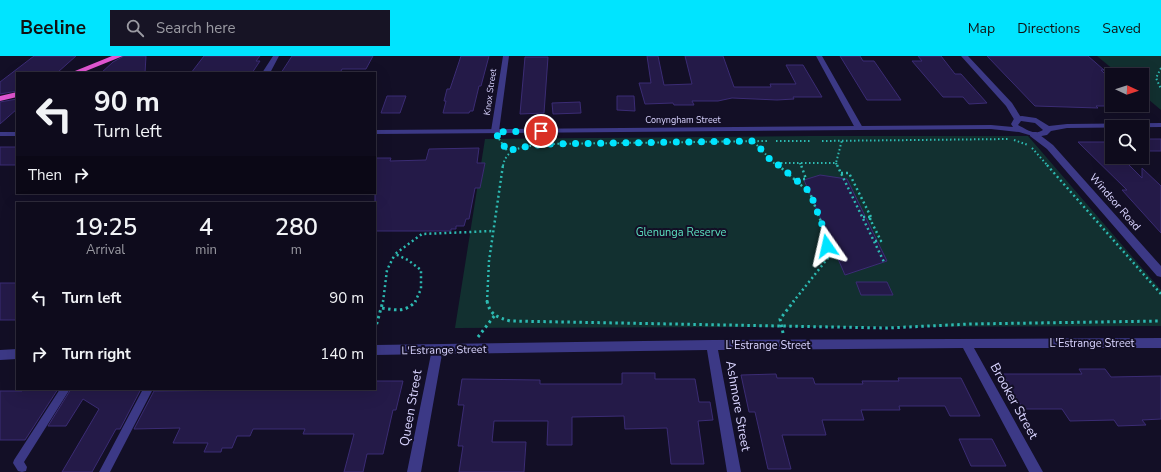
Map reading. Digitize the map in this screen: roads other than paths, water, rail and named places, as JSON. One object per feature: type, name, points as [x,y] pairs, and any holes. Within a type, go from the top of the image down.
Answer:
[{"type":"highway","points":[[77,72],[119,56]]},
{"type":"highway","points":[[0,100],[16,94]]},
{"type":"street","points":[[267,72],[276,56]]},
{"type":"street","name":"Knox Street","points":[[495,132],[506,56]]},
{"type":"street","points":[[819,56],[860,128]]},
{"type":"street","points":[[964,56],[1008,104],[1030,119],[1040,123],[1067,126],[1161,125]]},
{"type":"street","points":[[1008,104],[1021,130],[1033,134],[1067,126]]},
{"type":"street","name":"Conyngham Street","points":[[991,127],[1030,119]]},
{"type":"street","points":[[1040,123],[1045,132]]},
{"type":"street","name":"Conyngham Street","points":[[376,132],[991,127],[1021,130]]},
{"type":"street","name":"Windsor Road","points":[[1045,132],[1050,147]]},
{"type":"street","points":[[0,134],[16,134]]},
{"type":"street","name":"Windsor Road","points":[[1033,134],[1050,147],[1161,273]]},
{"type":"street","name":"L'Estrange Street","points":[[376,350],[712,345],[1161,343]]},
{"type":"street","name":"Brooker Street","points":[[966,344],[1036,472]]},
{"type":"street","name":"Ashmore Street","points":[[712,345],[734,472]]},
{"type":"street","name":"Queen Street","points":[[414,472],[437,350]]},
{"type":"street","points":[[0,354],[16,354]]},
{"type":"lane","points":[[22,467],[18,462],[64,390]]},
{"type":"lane","points":[[104,472],[147,390]]},
{"type":"park label","name":"Glenunga Reserve","points":[[681,232]]}]
